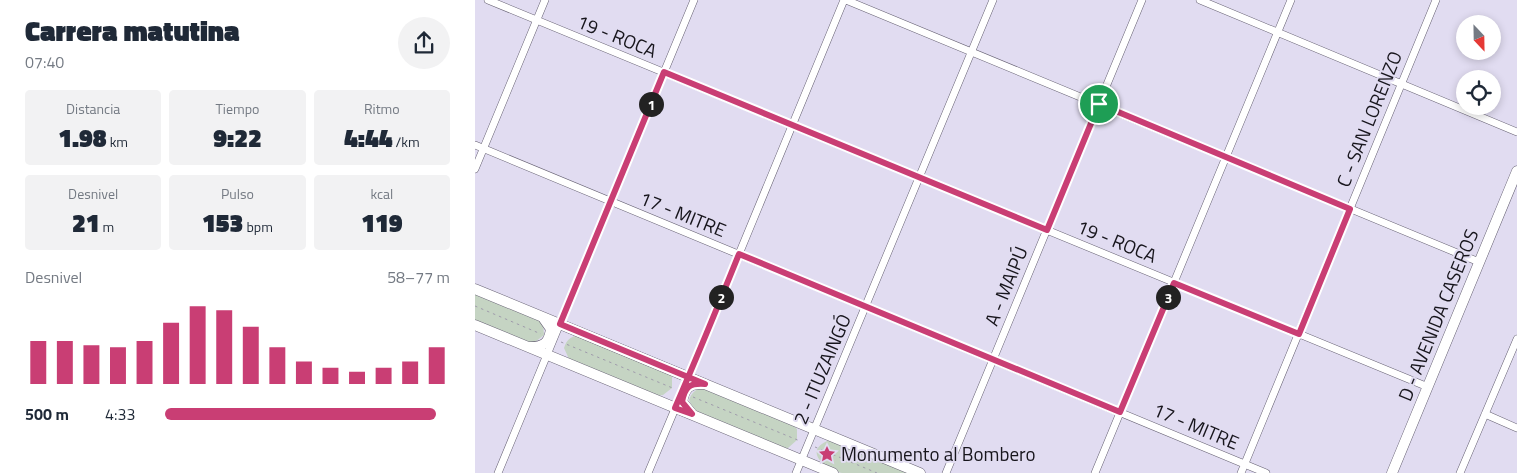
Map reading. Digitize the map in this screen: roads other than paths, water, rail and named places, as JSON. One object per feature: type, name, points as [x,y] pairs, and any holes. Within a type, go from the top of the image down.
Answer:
[{"type":"street","name":"19 - ROCA","points":[[488,0],[1428,387]]},
{"type":"street","points":[[475,169],[545,0]]},
{"type":"street","points":[[498,473],[694,0]]},
{"type":"street","points":[[648,473],[845,0],[1479,262]]},
{"type":"street","name":"2 - ITUZAINGÓ","points":[[796,473],[993,0]]},
{"type":"street","name":"A - MAIPÚ","points":[[946,473],[1142,0]]},
{"type":"street","points":[[1200,0],[1517,132]]},
{"type":"street","points":[[1095,473],[1291,0]]},
{"type":"street","name":"C - SAN LORENZO","points":[[1241,473],[1436,0]]},
{"type":"street","name":"17 - MITRE","points":[[475,145],[1266,473]]},
{"type":"street","name":"D - AVENIDA CASEROS","points":[[1392,473],[1517,171]]},
{"type":"street","points":[[475,289],[920,473]]},
{"type":"street","points":[[529,347],[539,347],[546,344],[550,337],[551,329],[548,322],[542,317]]},
{"type":"street","points":[[475,324],[833,473]]},
{"type":"street","points":[[1460,473],[1517,339]]},
{"type":"street","points":[[692,414],[682,402],[684,393],[688,387],[695,384],[705,384]]},
{"type":"street","points":[[1485,414],[1517,428]]},
{"type":"place","name":"Monumento al Bombero","points":[[827,454]]}]
